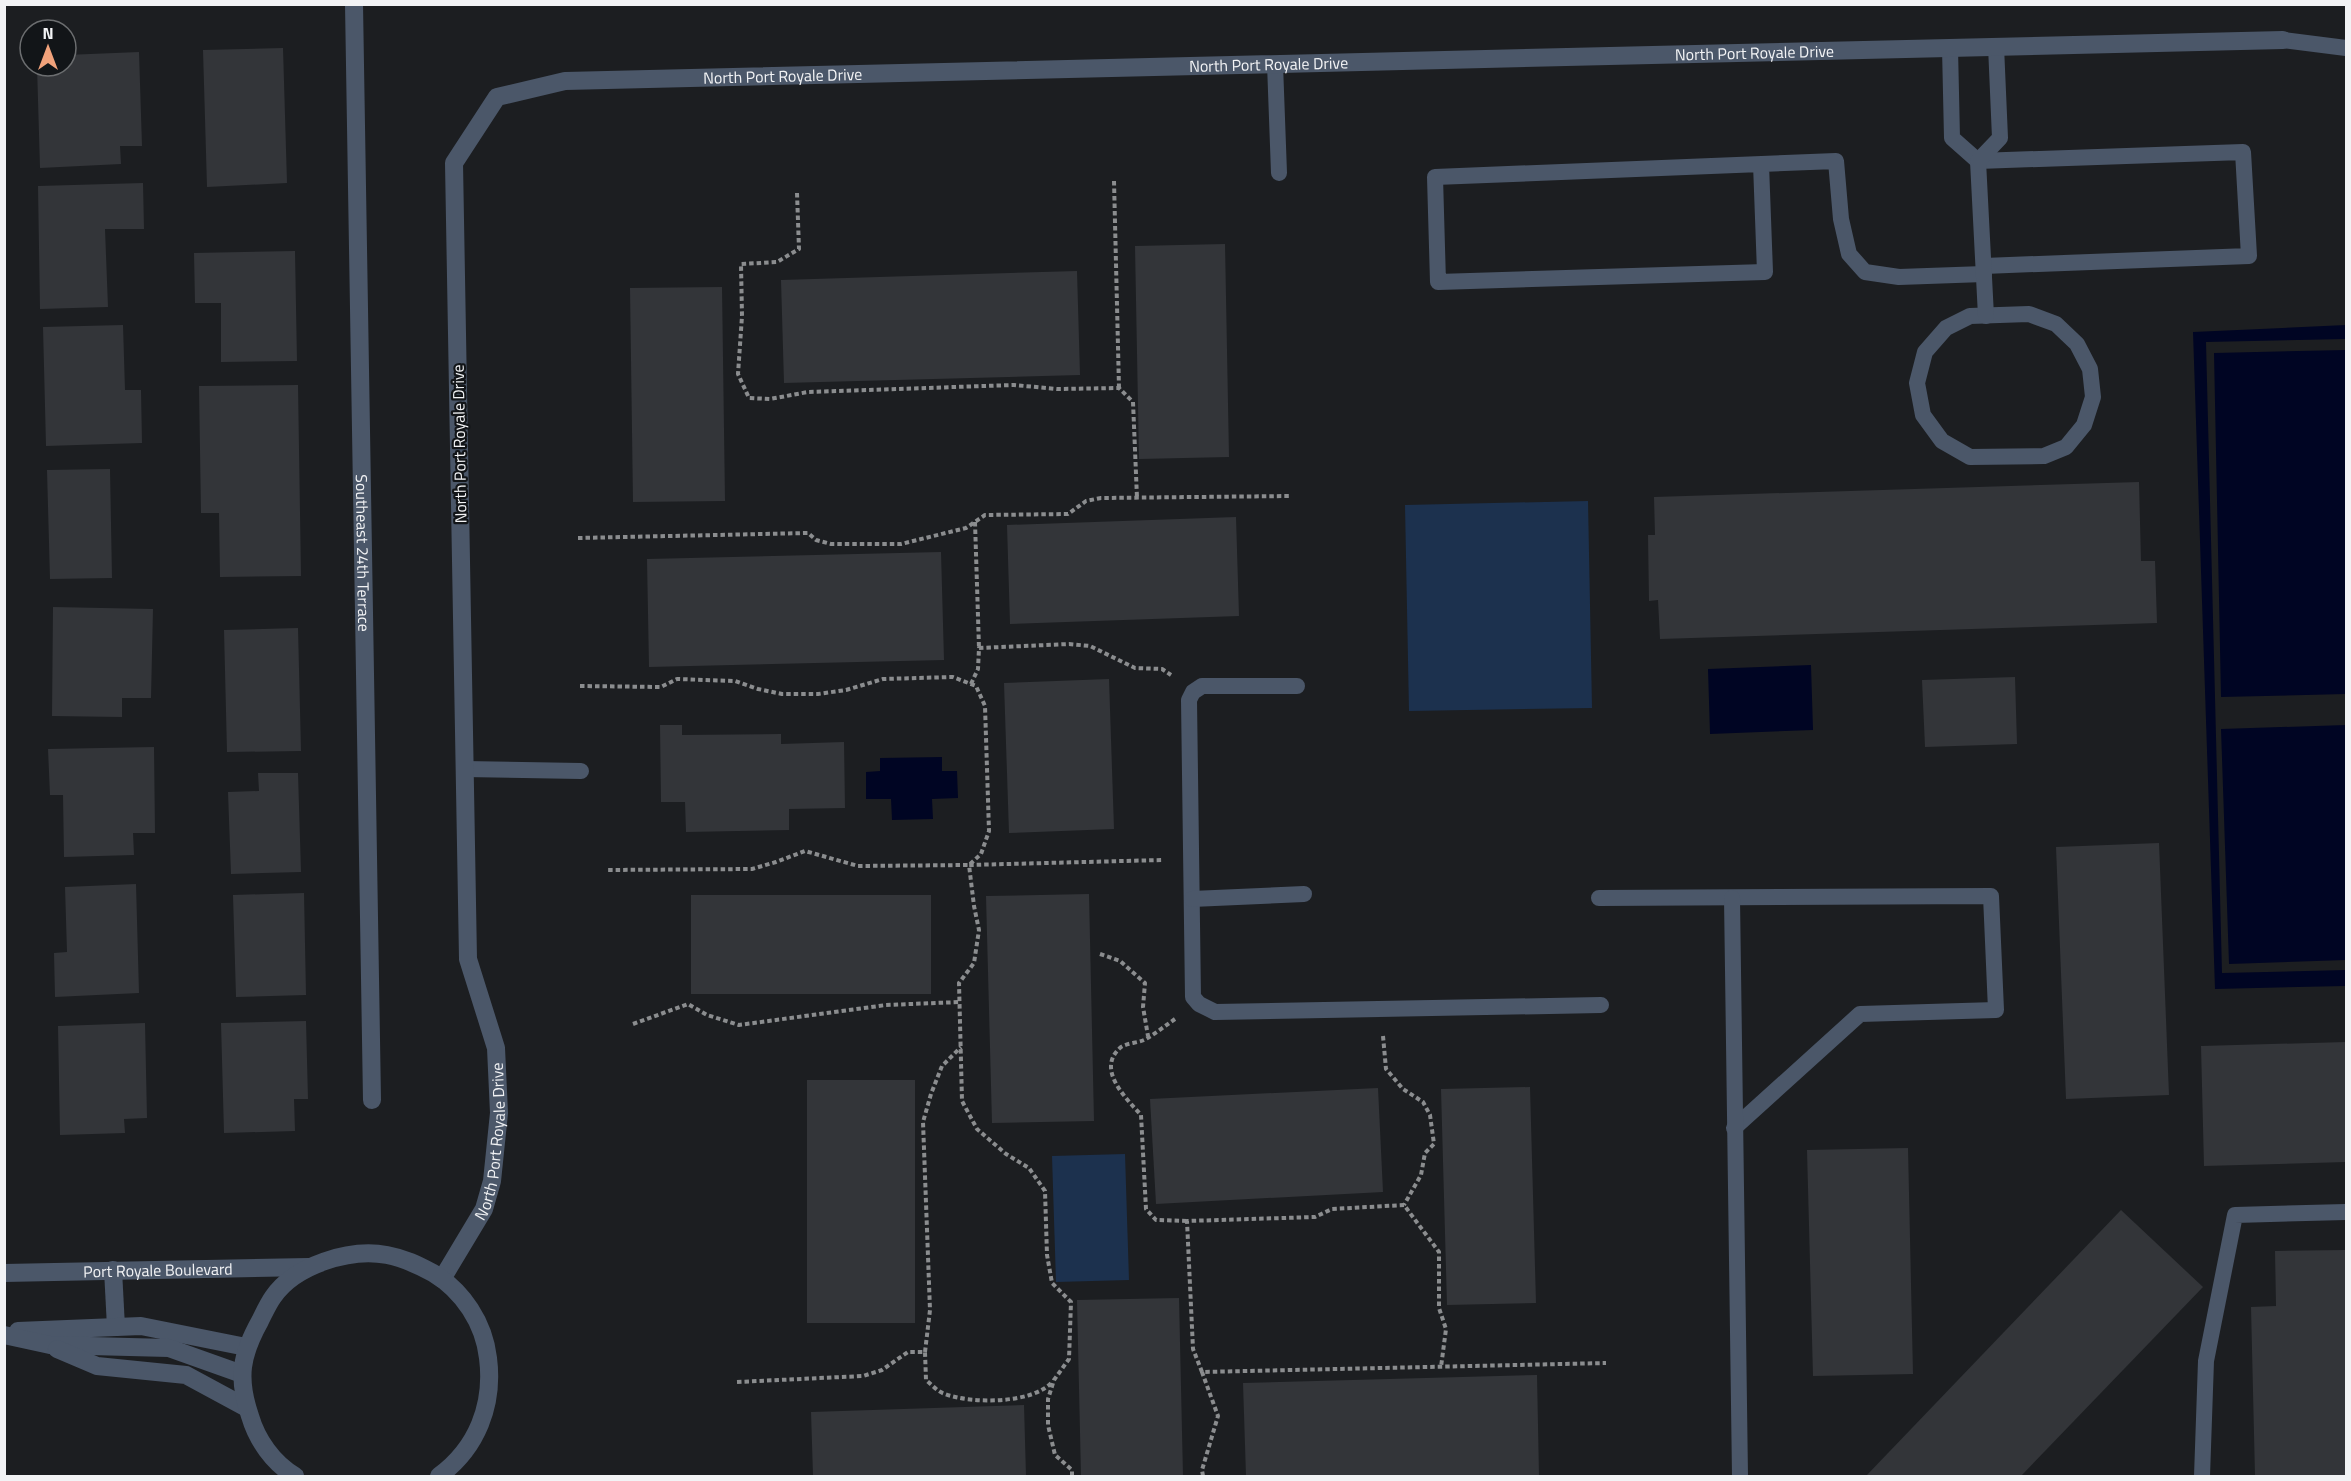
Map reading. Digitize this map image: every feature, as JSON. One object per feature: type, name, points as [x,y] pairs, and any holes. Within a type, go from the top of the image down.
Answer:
[{"type":"street","name":"Southeast 24th Terrace","points":[[354,4],[372,1100]]},
{"type":"street","name":"North Port Royale Drive","points":[[442,1279],[484,1209],[492,1181],[499,1113],[496,1048],[468,959],[454,163],[497,97],[565,81],[2283,40]]},
{"type":"street","points":[[295,1476],[286,1471],[268,1451],[253,1428],[247,1408],[243,1374],[246,1347],[273,1296],[297,1275],[324,1261],[354,1254],[385,1255],[415,1263],[442,1279],[463,1298],[478,1322],[487,1349],[491,1378],[487,1405],[478,1432],[462,1456],[440,1476]]},
{"type":"street","name":"Port Royale Boulevard","points":[[4,1273],[312,1267]]},
{"type":"street","points":[[113,1270],[116,1327]]},
{"type":"street","points":[[4,1333],[141,1326],[246,1347]]},
{"type":"street","points":[[4,1333],[50,1346],[97,1366],[186,1374],[247,1408]]},
{"type":"street","points":[[50,1346],[169,1348],[243,1374]]},
{"type":"lane","points":[[2283,40],[2346,48]]},
{"type":"lane","points":[[1986,316],[1978,161],[2000,138],[1996,46]]},
{"type":"lane","points":[[1761,164],[1765,272],[1438,282],[1435,177],[1836,161],[1840,219],[1849,254],[1865,272],[1899,277],[1984,270],[2249,256],[2243,152],[1978,161],[1952,138],[1950,48]]},
{"type":"lane","points":[[1275,64],[1279,173]]},
{"type":"lane","points":[[2030,314],[2056,324],[2077,344],[2090,369],[2093,397],[2084,425],[2066,447],[2044,456],[1970,457],[1942,441],[1923,415],[1917,383],[1925,352],[1946,328],[1970,316],[1986,316],[2030,314]]},
{"type":"lane","points":[[1297,686],[1202,686],[1193,692],[1189,700],[1193,997],[1198,1004],[1215,1012],[1602,1005]]},
{"type":"lane","points":[[464,770],[581,771]]},
{"type":"lane","points":[[1192,899],[1304,894]]},
{"type":"lane","points":[[1599,898],[1991,896],[1996,1011],[1860,1014],[1734,1128]]},
{"type":"lane","points":[[1732,898],[1740,1476]]},
{"type":"lane","points":[[2202,1476],[2206,1361],[2235,1215],[2346,1212]]},
{"type":"path","points":[[1114,181],[1119,388],[1132,402],[1137,498]]},
{"type":"path","points":[[797,193],[799,249],[777,262],[741,264],[742,316],[738,374],[749,398],[770,399],[808,392],[1014,385],[1057,389],[1119,388]]},
{"type":"path","points":[[578,538],[808,533],[816,540],[831,544],[901,544],[966,528],[985,515],[1068,514],[1086,501],[1101,498],[1290,496]]},
{"type":"path","points":[[971,684],[978,669],[979,648],[975,522]]},
{"type":"path","points":[[979,648],[1069,644],[1090,646],[1135,668],[1162,669],[1193,692]]},
{"type":"path","points":[[580,686],[661,687],[677,679],[735,681],[782,694],[818,694],[846,690],[883,679],[953,677],[976,686],[985,706],[989,831],[981,854],[969,865]]},
{"type":"path","points":[[608,870],[752,868],[805,851],[858,866],[1191,859]]},
{"type":"path","points":[[961,1046],[942,1066],[923,1122],[930,1310],[925,1352],[926,1380],[944,1394],[981,1400],[1014,1400],[1044,1391],[1069,1359],[1071,1302],[1052,1283],[1047,1255],[1046,1191],[1029,1168],[1006,1154],[977,1129],[962,1101],[961,1046],[960,1002],[959,983],[974,963],[980,930],[974,906],[969,865]]},
{"type":"path","points":[[1100,954],[1120,961],[1144,983],[1143,1007],[1149,1036]]},
{"type":"path","points":[[633,1024],[688,1004],[707,1015],[739,1025],[886,1005],[960,1002]]},
{"type":"path","points":[[1198,1004],[1149,1036],[1122,1047],[1113,1061],[1113,1080],[1141,1115],[1146,1209],[1156,1220],[1315,1217],[1332,1209],[1404,1205]]},
{"type":"path","points":[[1381,1009],[1386,1068],[1403,1089],[1423,1102],[1430,1115],[1434,1144],[1425,1153],[1421,1175],[1404,1205]]},
{"type":"path","points":[[1404,1205],[1439,1252],[1439,1308],[1446,1329],[1441,1367]]},
{"type":"path","points":[[1187,1221],[1193,1349],[1218,1416],[1202,1470],[1203,1476]]},
{"type":"path","points":[[737,1382],[863,1376],[882,1370],[908,1352],[925,1352]]},
{"type":"path","points":[[1202,1372],[1606,1363]]},
{"type":"path","points":[[1054,1380],[1048,1399],[1048,1425],[1055,1455],[1072,1470],[1072,1476]]},
{"type":"shaded area","points":[[2346,325],[2346,986],[2215,989],[2193,332]]},
{"type":"shaded area","points":[[1588,501],[1592,708],[1409,711],[1405,505]]},
{"type":"shaded area","points":[[1811,665],[1813,730],[1710,734],[1708,669]]},
{"type":"shaded area","points":[[942,757],[942,771],[957,771],[958,798],[932,799],[933,819],[892,820],[891,799],[866,799],[866,772],[880,771],[880,758]]},
{"type":"shaded area","points":[[1125,1154],[1129,1280],[1056,1282],[1052,1156]]},
{"type":"pier","points":[[2346,339],[2346,350],[2214,353],[2221,697],[2346,694],[2346,725],[2221,729],[2229,964],[2346,960],[2346,970],[2222,973],[2206,342]]},
{"type":"building","points":[[283,48],[287,183],[207,187],[203,50]]},
{"type":"building","points":[[139,52],[142,146],[120,146],[121,164],[40,168],[37,78],[78,78],[78,55]]},
{"type":"building","points":[[143,183],[144,229],[105,229],[108,307],[40,309],[38,186]]},
{"type":"building","points":[[1225,244],[1229,457],[1139,459],[1135,246]]},
{"type":"building","points":[[295,251],[297,361],[221,362],[221,303],[195,303],[194,253]]},
{"type":"building","points":[[1077,271],[1080,375],[784,383],[781,280]]},
{"type":"building","points":[[722,287],[725,501],[633,502],[630,288]]},
{"type":"building","points":[[123,325],[125,390],[141,390],[142,443],[46,446],[43,327]]},
{"type":"building","points":[[298,385],[301,576],[220,577],[219,513],[201,513],[199,386]]},
{"type":"building","points":[[110,469],[112,578],[50,579],[47,470]]},
{"type":"building","points":[[2139,482],[2141,561],[2155,561],[2157,623],[1660,639],[1658,600],[1649,601],[1648,535],[1655,535],[1654,497]]},
{"type":"building","points":[[1236,517],[1239,616],[1010,624],[1007,525]]},
{"type":"building","points":[[941,552],[944,660],[649,667],[647,559]]},
{"type":"building","points":[[53,607],[153,609],[151,698],[122,698],[122,717],[52,716]]},
{"type":"building","points":[[298,628],[301,751],[227,752],[224,630]]},
{"type":"building","points":[[2015,677],[2017,744],[1925,747],[1922,680]]},
{"type":"building","points":[[1109,679],[1114,829],[1009,833],[1004,683]]},
{"type":"building","points":[[660,725],[682,725],[682,735],[781,734],[781,744],[844,742],[845,808],[789,809],[789,830],[686,832],[685,802],[661,802]]},
{"type":"building","points":[[154,747],[155,833],[133,833],[134,855],[64,857],[63,795],[50,795],[48,749]]},
{"type":"building","points":[[258,773],[298,773],[301,872],[231,874],[228,792],[259,791]]},
{"type":"building","points":[[2159,843],[2169,1095],[2066,1099],[2056,847]]},
{"type":"building","points":[[136,884],[139,993],[55,997],[54,953],[67,952],[65,887]]},
{"type":"building","points":[[304,893],[306,995],[236,997],[233,895]]},
{"type":"building","points":[[1089,894],[1094,1121],[992,1123],[986,896]]},
{"type":"building","points":[[691,895],[931,895],[931,994],[691,994]]},
{"type":"building","points":[[306,1021],[308,1099],[294,1099],[295,1131],[224,1133],[221,1023]]},
{"type":"building","points":[[145,1023],[147,1118],[124,1119],[125,1133],[60,1135],[58,1026]]},
{"type":"building","points":[[2346,1042],[2346,1162],[2204,1166],[2201,1046]]},
{"type":"building","points":[[807,1080],[915,1080],[915,1323],[807,1323]]},
{"type":"building","points":[[1530,1087],[1536,1303],[1447,1305],[1441,1089]]},
{"type":"building","points":[[1378,1088],[1383,1192],[1156,1204],[1150,1099]]},
{"type":"building","points":[[1908,1148],[1913,1374],[1813,1376],[1807,1150]]},
{"type":"building","points":[[2121,1210],[2203,1287],[2021,1476],[1866,1476]]},
{"type":"building","points":[[2346,1250],[2346,1476],[2255,1476],[2251,1307],[2276,1306],[2275,1251]]},
{"type":"building","points":[[1179,1298],[1183,1476],[1081,1476],[1077,1300]]},
{"type":"building","points":[[1537,1375],[1539,1476],[1246,1476],[1243,1383]]},
{"type":"building","points":[[1024,1405],[1026,1476],[813,1476],[811,1412]]}]
